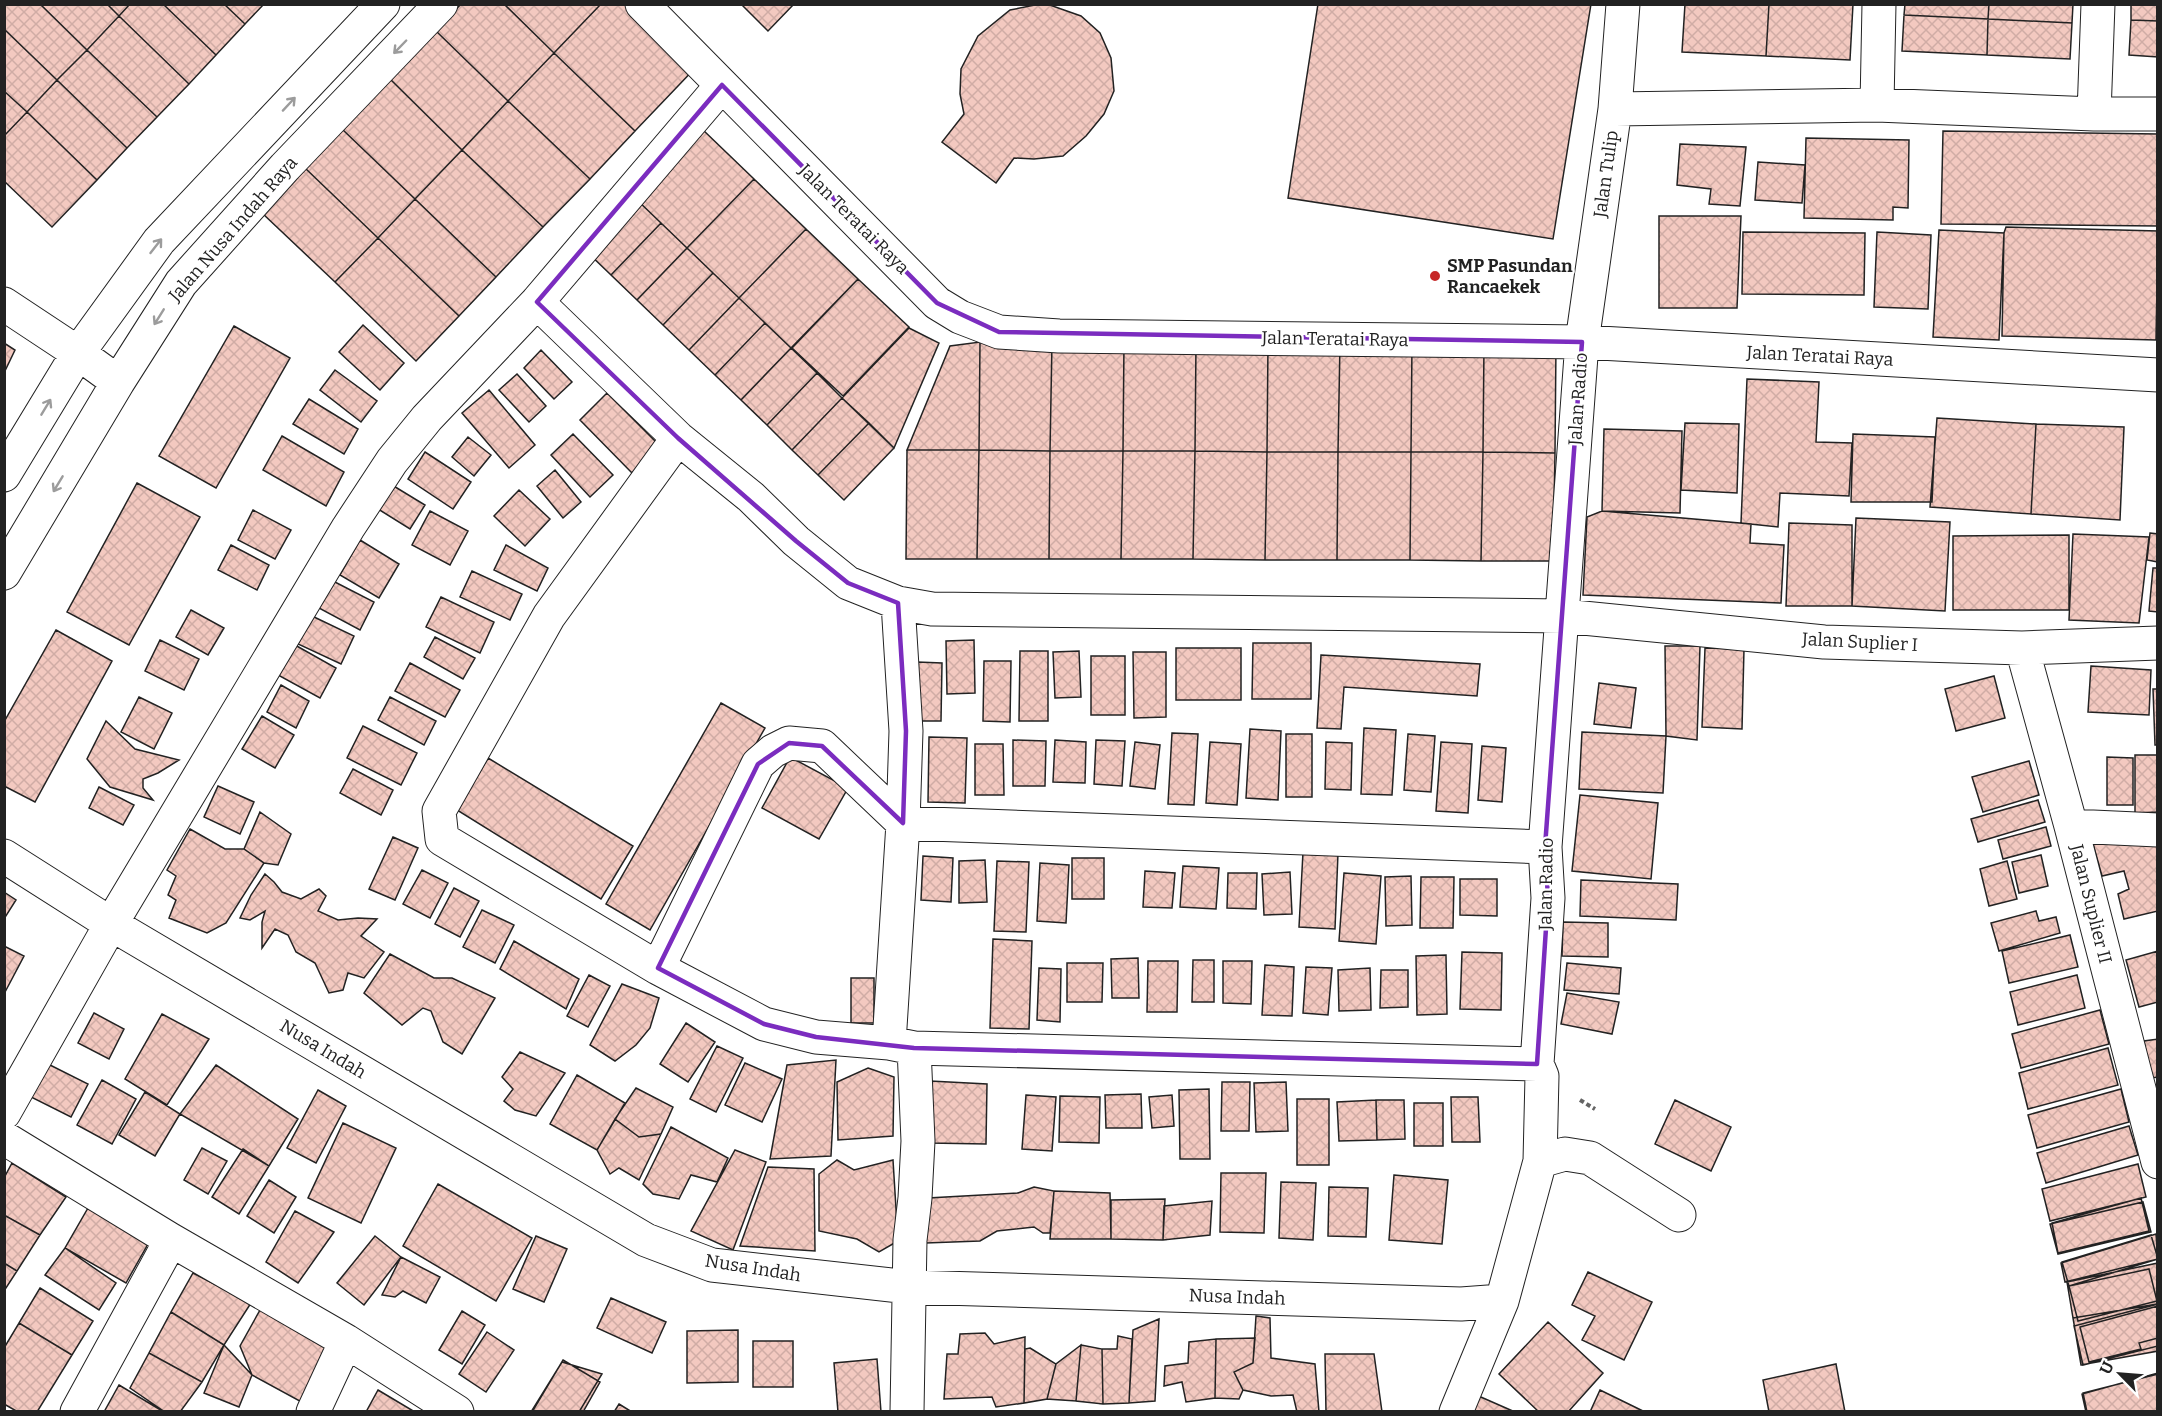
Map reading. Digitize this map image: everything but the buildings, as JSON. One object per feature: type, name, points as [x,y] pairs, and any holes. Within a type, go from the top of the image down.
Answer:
[{"type":"street","points":[[4,475],[78,353],[159,241],[383,4]]},
{"type":"street","name":"Jalan Nusa Indah Raya","points":[[4,573],[118,382],[181,283],[285,167],[441,4]]},
{"type":"street","name":"Jalan Teratai Raya","points":[[642,4],[937,303],[960,317],[999,332],[1059,336],[1582,342],[2157,375]]},
{"type":"street","name":"Jalan Tulip","points":[[1582,342],[1615,109],[1623,4]]},
{"type":"street","points":[[1876,105],[1879,4]]},
{"type":"street","points":[[2094,114],[2098,4]]},
{"type":"street","points":[[4,1113],[111,924],[348,528],[392,461],[427,418],[537,302],[722,85]]},
{"type":"street","points":[[1615,109],[1876,105],[2094,114],[2157,114]]},
{"type":"street","name":"Jalan Suplier I","points":[[537,302],[678,438],[751,497],[796,541],[848,583],[898,603],[932,609],[1563,616],[1824,642],[2022,648],[2157,643]]},
{"type":"street","points":[[4,304],[118,382]]},
{"type":"street","name":"Jalan Radio","points":[[1456,1412],[1502,1301],[1540,1161],[1542,1076],[1537,1064],[1548,898],[1545,847],[1582,342]]},
{"type":"street","points":[[678,438],[549,616],[439,811],[442,839],[658,968],[764,1024],[816,1037],[901,1045],[1537,1064]]},
{"type":"street","points":[[898,603],[906,731],[901,1045],[918,1141],[910,1240],[907,1412]]},
{"type":"street","name":"Jalan Suplier II","points":[[2022,648],[2071,826],[2157,1162]]},
{"type":"street","points":[[658,968],[758,764],[773,751],[789,743],[822,746],[903,823],[1545,847]]},
{"type":"street","points":[[2071,826],[2157,830]]},
{"type":"street","name":"Nusa Indah","points":[[4,856],[111,924],[646,1240],[712,1265],[909,1287],[1461,1304],[1502,1301]]},
{"type":"street","points":[[4,1138],[171,1240],[346,1341],[457,1412]]},
{"type":"street","points":[[1540,1161],[1565,1154],[1590,1158],[1679,1215]]},
{"type":"street","points":[[77,1412],[171,1240]]},
{"type":"street","points":[[313,1412],[346,1341]]},
{"type":"highlighted area","points":[[722,85],[937,303],[999,332],[1582,342],[1545,847],[1548,898],[1537,1064],[914,1048],[816,1037],[764,1024],[658,968],[758,764],[789,743],[822,746],[903,823],[906,731],[898,603],[848,583],[796,541],[678,438],[537,302]]},
{"type":"place","name":"SMP Pasundan Rancaekek","points":[[1435,276]]}]
